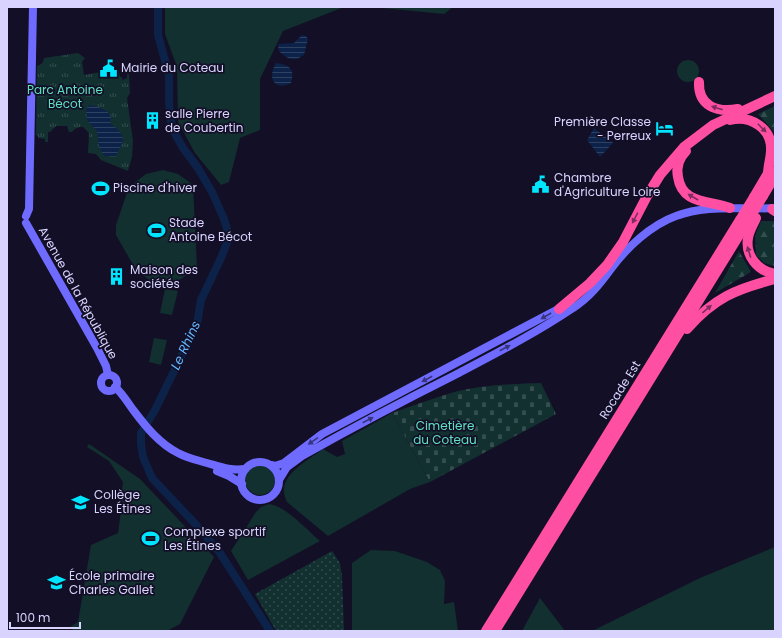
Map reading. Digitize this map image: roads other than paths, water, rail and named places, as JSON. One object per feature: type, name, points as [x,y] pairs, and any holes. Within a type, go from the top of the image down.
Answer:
[{"type":"highway","points":[[699,82],[699,92],[702,100],[710,106],[726,111],[744,107],[751,108]]},
{"type":"highway","points":[[559,309],[590,283],[607,265],[623,242],[657,180],[676,155],[694,138],[713,125],[775,96]]},
{"type":"highway","points":[[730,208],[720,204],[706,203],[693,199],[683,190],[678,180],[677,170],[680,158],[690,146],[704,135],[727,122],[739,118],[752,121],[763,129],[769,138],[771,150],[768,164],[771,175]]},
{"type":"highway","name":"Rocade Est","points":[[486,631],[496,624],[674,341],[763,194],[775,162]]},
{"type":"highway","name":"Rocade Est","points":[[763,194],[771,175]]},
{"type":"highway","points":[[748,219],[747,246],[749,254],[759,268],[775,274]]},
{"type":"highway","name":"Rocade Est","points":[[496,624],[748,219]]},
{"type":"highway","points":[[674,341],[679,339],[704,311],[721,298],[742,288],[775,279]]},
{"type":"main road","name":"Avenue de la République","points":[[33,7],[29,208],[26,220],[97,348],[106,366],[108,375]]},
{"type":"main road","points":[[612,268],[604,279],[575,307],[533,334],[302,456],[287,467],[279,480],[274,493],[263,499],[256,499],[249,496],[245,491],[242,484],[242,476],[245,469],[250,465],[257,462],[264,462],[275,466],[284,463],[322,434],[565,306],[583,293],[612,268],[642,236],[665,221],[681,214],[699,210],[730,208],[774,209]]},
{"type":"main road","points":[[108,375],[113,376],[117,383],[115,387],[109,390],[103,387],[102,380],[108,375]]},
{"type":"main road","points":[[115,387],[155,435],[178,454],[228,470],[245,469]]},
{"type":"main road","points":[[197,461],[204,466],[233,478],[242,484]]},
{"type":"main road","points":[[271,465],[278,474],[279,480]]},
{"type":"water","points":[[302,35],[306,36],[308,39],[304,55],[297,59],[291,59],[279,51],[279,44],[294,43]]},
{"type":"water","points":[[276,63],[290,68],[292,71],[291,83],[280,86],[274,82],[272,73]]},
{"type":"water","points":[[89,105],[102,108],[108,112],[111,117],[111,124],[121,133],[123,141],[116,156],[104,156],[99,147],[97,131],[87,120],[86,110]]},
{"type":"water","points":[[594,128],[613,143],[600,157],[587,140]]},
{"type":"waterway","name":"Le Rhins","points":[[158,7],[158,35],[169,75],[170,115],[173,130],[212,192],[224,219],[228,232],[228,240],[201,300],[197,324],[155,410],[141,433],[143,457],[152,478],[200,529],[220,553],[270,631]]},
{"type":"place","name":"Mairie du Coteau","points":[[108,68]]},
{"type":"place","name":"salle Pierre de Coubertin","points":[[152,121]]},
{"type":"place","name":"Première Classe - Perreux","points":[[664,129]]},
{"type":"place","name":"Chambre d'Agriculture Loire","points":[[541,185]]},
{"type":"place","name":"Piscine d'hiver","points":[[100,188]]},
{"type":"place","name":"Stade Antoine Bécot","points":[[156,230]]},
{"type":"place","name":"Maison des sociétés","points":[[117,277]]},
{"type":"place","name":"Collège Les Étines","points":[[81,502]]},
{"type":"place","name":"Complexe sportif Les Étines","points":[[151,539]]},
{"type":"place","name":"École primaire Charles Gallet","points":[[56,583]]},
{"type":"park label","name":"Parc Antoine Bécot","points":[[65,97]]},
{"type":"park label","name":"Cimetière du Coteau","points":[[445,433]]}]
